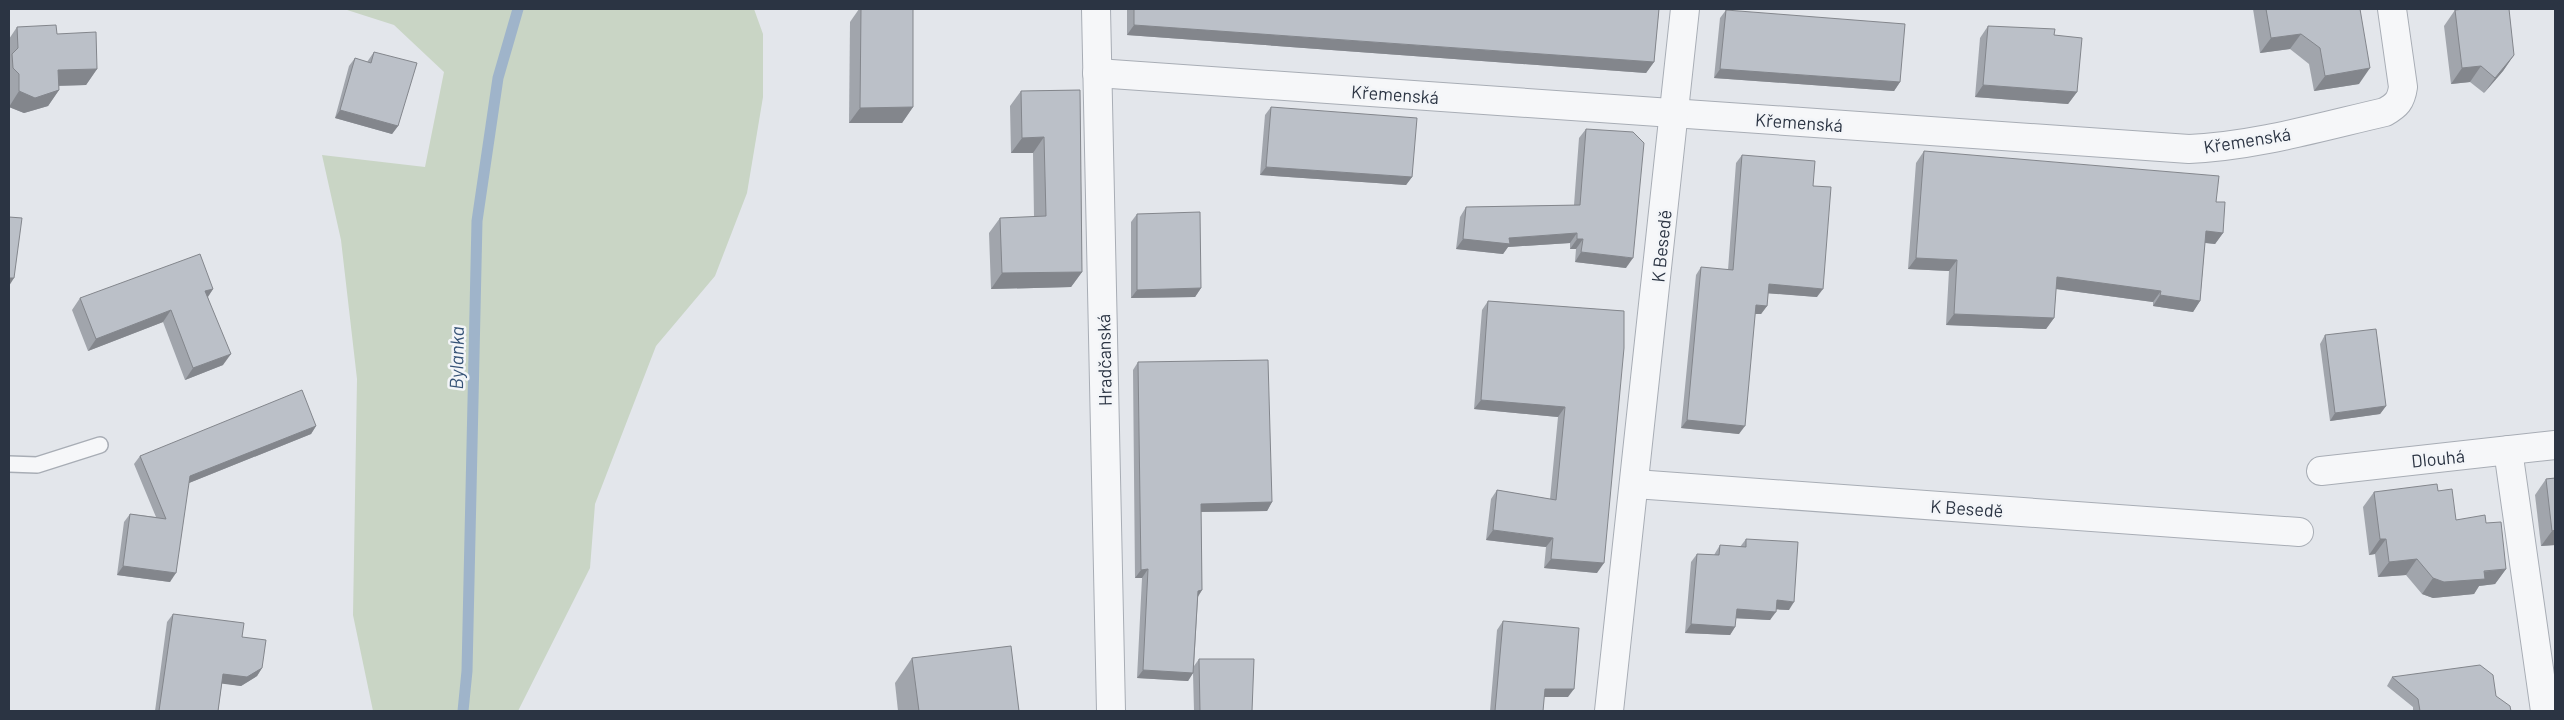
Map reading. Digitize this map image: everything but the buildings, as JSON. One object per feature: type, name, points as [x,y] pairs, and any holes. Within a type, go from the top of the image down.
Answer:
[{"type":"street","name":"Hradčanská","points":[[1096,9],[1111,711]]},
{"type":"street","name":"K Besedě","points":[[1609,711],[1676,114],[1685,9]]},
{"type":"street","name":"Křemenská","points":[[1097,73],[2189,149],[2222,148],[2260,142],[2385,112],[2395,106],[2402,99],[2403,87],[2392,9]]},
{"type":"street","name":"Dlouhá","points":[[2321,471],[2555,445]]},
{"type":"street","points":[[2508,450],[2545,711]]},
{"type":"street","name":"K Besedě","points":[[1635,484],[2299,532]]},
{"type":"lane","points":[[9,464],[38,465],[100,445]]},
{"type":"green space","points":[[344,9],[754,9],[763,34],[763,97],[747,193],[715,276],[656,346],[595,504],[590,568],[518,711],[373,711],[353,615],[357,379],[341,240],[322,155],[425,167],[444,72],[394,25]]},
{"type":"waterway","name":"Bylanka","points":[[463,711],[467,671],[477,221],[498,78],[518,9]]}]
